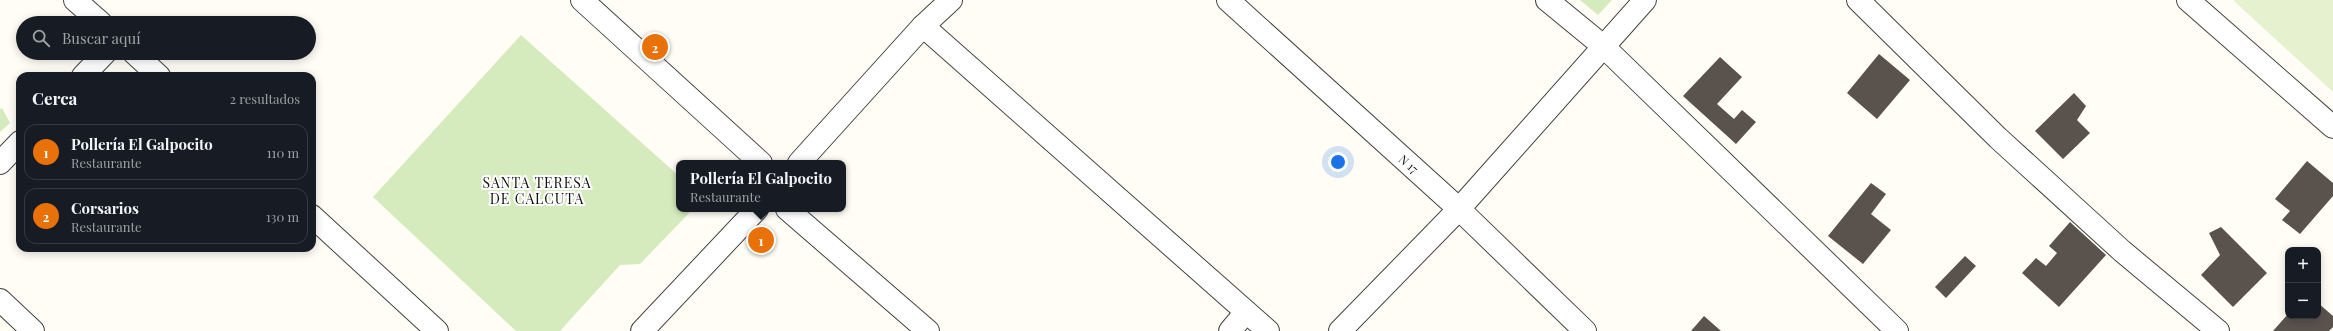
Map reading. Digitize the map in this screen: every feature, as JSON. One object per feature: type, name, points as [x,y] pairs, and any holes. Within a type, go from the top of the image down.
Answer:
[{"type":"street","points":[[75,0],[93,16]]},
{"type":"street","points":[[802,160],[923,26],[951,0]]},
{"type":"street","name":"N 17","points":[[1228,0],[1459,209],[1585,331]]},
{"type":"street","points":[[1547,0],[1603,46],[1897,331]]},
{"type":"street","points":[[1340,331],[1459,209],[1603,46],[1646,0]]},
{"type":"street","points":[[1858,0],[1998,138],[2122,251],[2218,331]]},
{"type":"street","points":[[2188,0],[2333,127]]},
{"type":"street","points":[[584,1],[758,160]]},
{"type":"street","points":[[923,26],[1268,331]]},
{"type":"street","points":[[87,72],[98,60]]},
{"type":"street","points":[[142,60],[155,72]]},
{"type":"street","points":[[0,163],[16,146]]},
{"type":"street","points":[[642,331],[754,212]]},
{"type":"street","points":[[790,212],[928,331]]},
{"type":"street","points":[[316,220],[438,331]]},
{"type":"street","points":[[0,300],[33,331]]},
{"type":"street","points":[[1230,331],[1246,312]]},
{"type":"green space","points":[[1580,0],[1612,0],[1598,15]]},
{"type":"green space","points":[[2333,0],[2333,92],[2234,1]]},
{"type":"green space","points":[[521,35],[676,173],[676,212],[690,212],[640,264],[620,265],[560,331],[516,331],[373,197]]},
{"type":"green space","points":[[2,108],[10,123],[0,132],[0,109]]},
{"type":"building","points":[[1879,54],[1910,80],[1877,119],[1847,93]]},
{"type":"building","points":[[1720,57],[1742,77],[1717,104],[1734,119],[1742,110],[1756,122],[1736,144],[1683,96]]},
{"type":"building","points":[[2074,93],[2086,106],[2077,120],[2090,133],[2063,159],[2035,131]]},
{"type":"building","points":[[2307,161],[2333,183],[2333,196],[2300,234],[2282,220],[2290,211],[2275,199]]},
{"type":"building","points":[[1871,183],[1886,194],[1871,214],[1891,230],[1863,264],[1828,236]]},
{"type":"building","points":[[2070,222],[2106,255],[2059,307],[2022,273],[2036,258],[2046,266],[2057,253],[2049,246]]},
{"type":"building","points":[[2221,227],[2267,273],[2233,307],[2201,275],[2220,255],[2209,233]]},
{"type":"building","points":[[1965,256],[1976,266],[1946,298],[1935,287]]},
{"type":"building","points":[[2321,306],[2333,316],[2333,327],[2329,331],[2273,331],[2285,317],[2285,319],[2321,319]]},
{"type":"building","points":[[1704,316],[1721,331],[1691,331]]},
{"type":"place","name":"Corsarios","points":[[655,47]]},
{"type":"place","name":"Pollería El Galpocito","points":[[761,240]]},
{"type":"district","name":"SANTA TERESA DE CALCUTA","points":[[537,190]]}]
